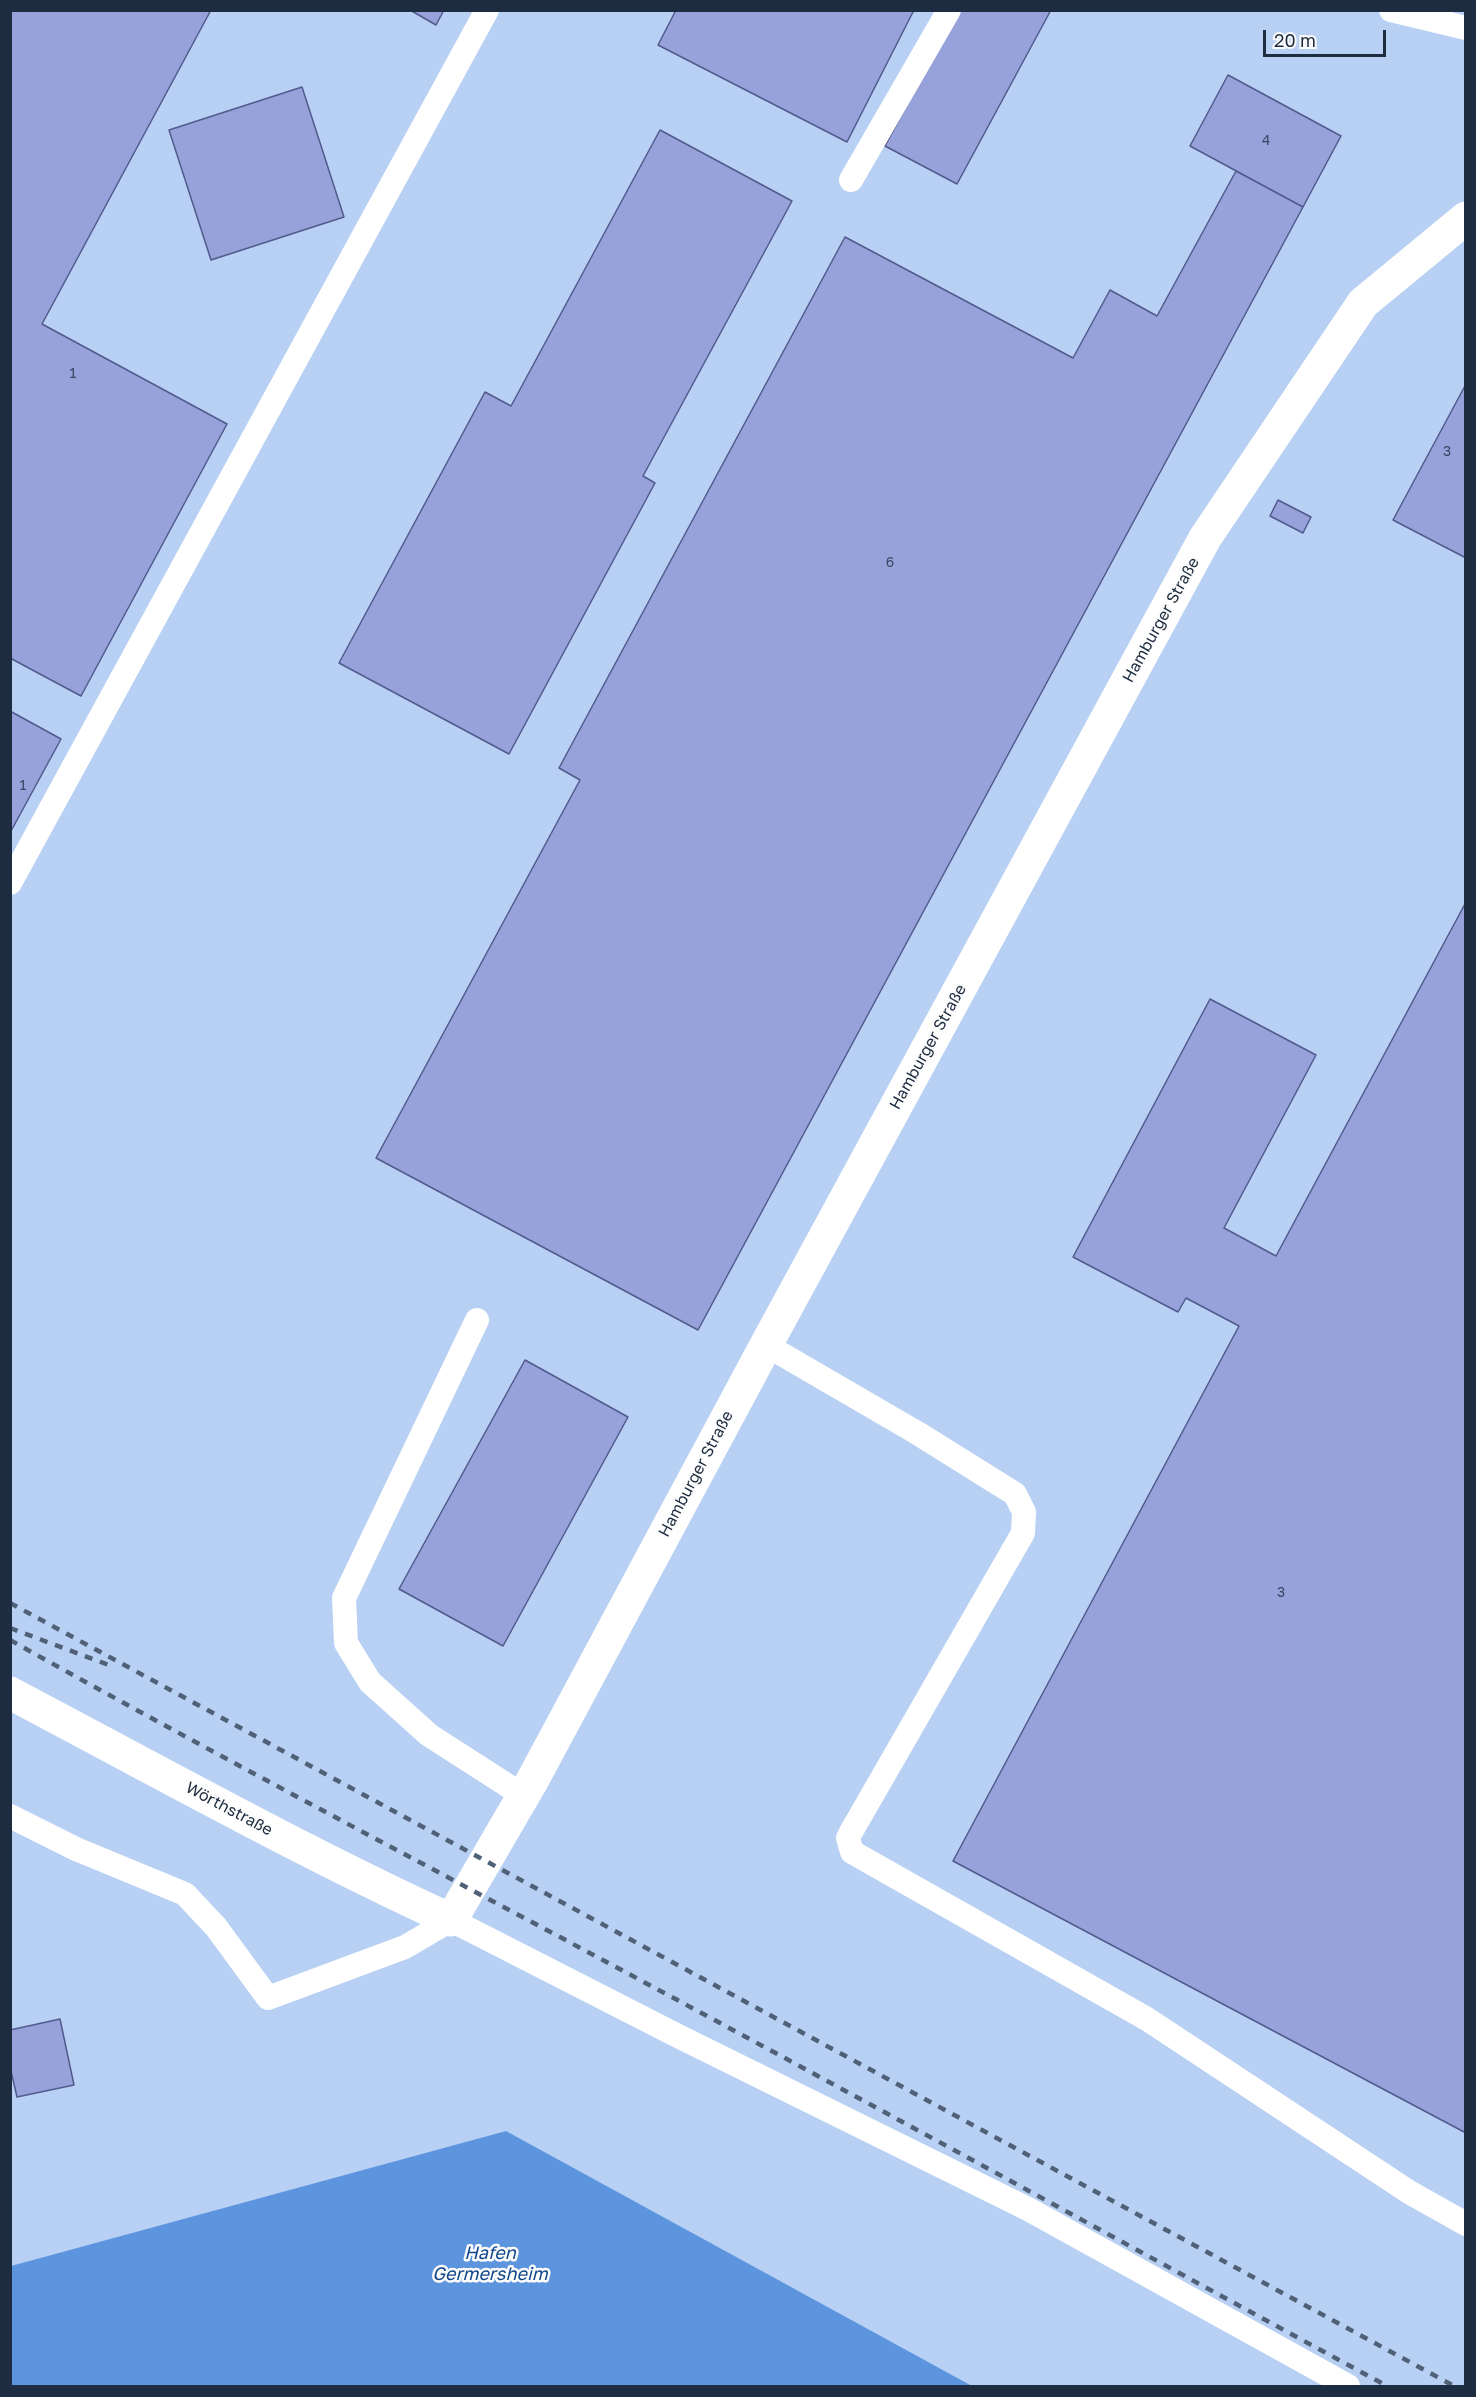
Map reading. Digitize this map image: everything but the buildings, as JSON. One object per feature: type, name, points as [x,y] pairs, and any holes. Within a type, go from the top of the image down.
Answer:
[{"type":"street","name":"Hamburger Straße","points":[[452,1920],[524,1796],[766,1345],[1205,538],[1363,303],[1466,218]]},
{"type":"street","name":"Wörthstraße","points":[[10,1692],[275,1834],[373,1884],[452,1920]]},
{"type":"lane","points":[[10,883],[487,10]]},
{"type":"lane","points":[[850,180],[948,10]]},
{"type":"lane","points":[[1391,10],[1466,28]]},
{"type":"lane","points":[[477,1320],[344,1598],[346,1643],[370,1682],[429,1735],[524,1796]]},
{"type":"lane","points":[[766,1345],[919,1434],[1015,1494],[1024,1512],[1023,1533],[851,1832],[848,1838],[852,1852],[1147,2019],[1399,2186],[1466,2224]]},
{"type":"lane","points":[[10,1816],[76,1849],[185,1894],[216,1928],[268,1998],[405,1947],[452,1920],[678,2036],[1028,2209],[1348,2386]]},
{"type":"shaded area","points":[[11,11],[1465,11],[1465,2386],[972,2386],[506,2131],[11,2266]]},
{"type":"water","name":"Hafen Germersheim","points":[[506,2131],[972,2386],[11,2386],[11,2266]]},
{"type":"railway","points":[[10,1603],[1454,2386]]},
{"type":"railway","points":[[10,1628],[114,1667]]},
{"type":"railway","points":[[10,1640],[1387,2386]]}]
